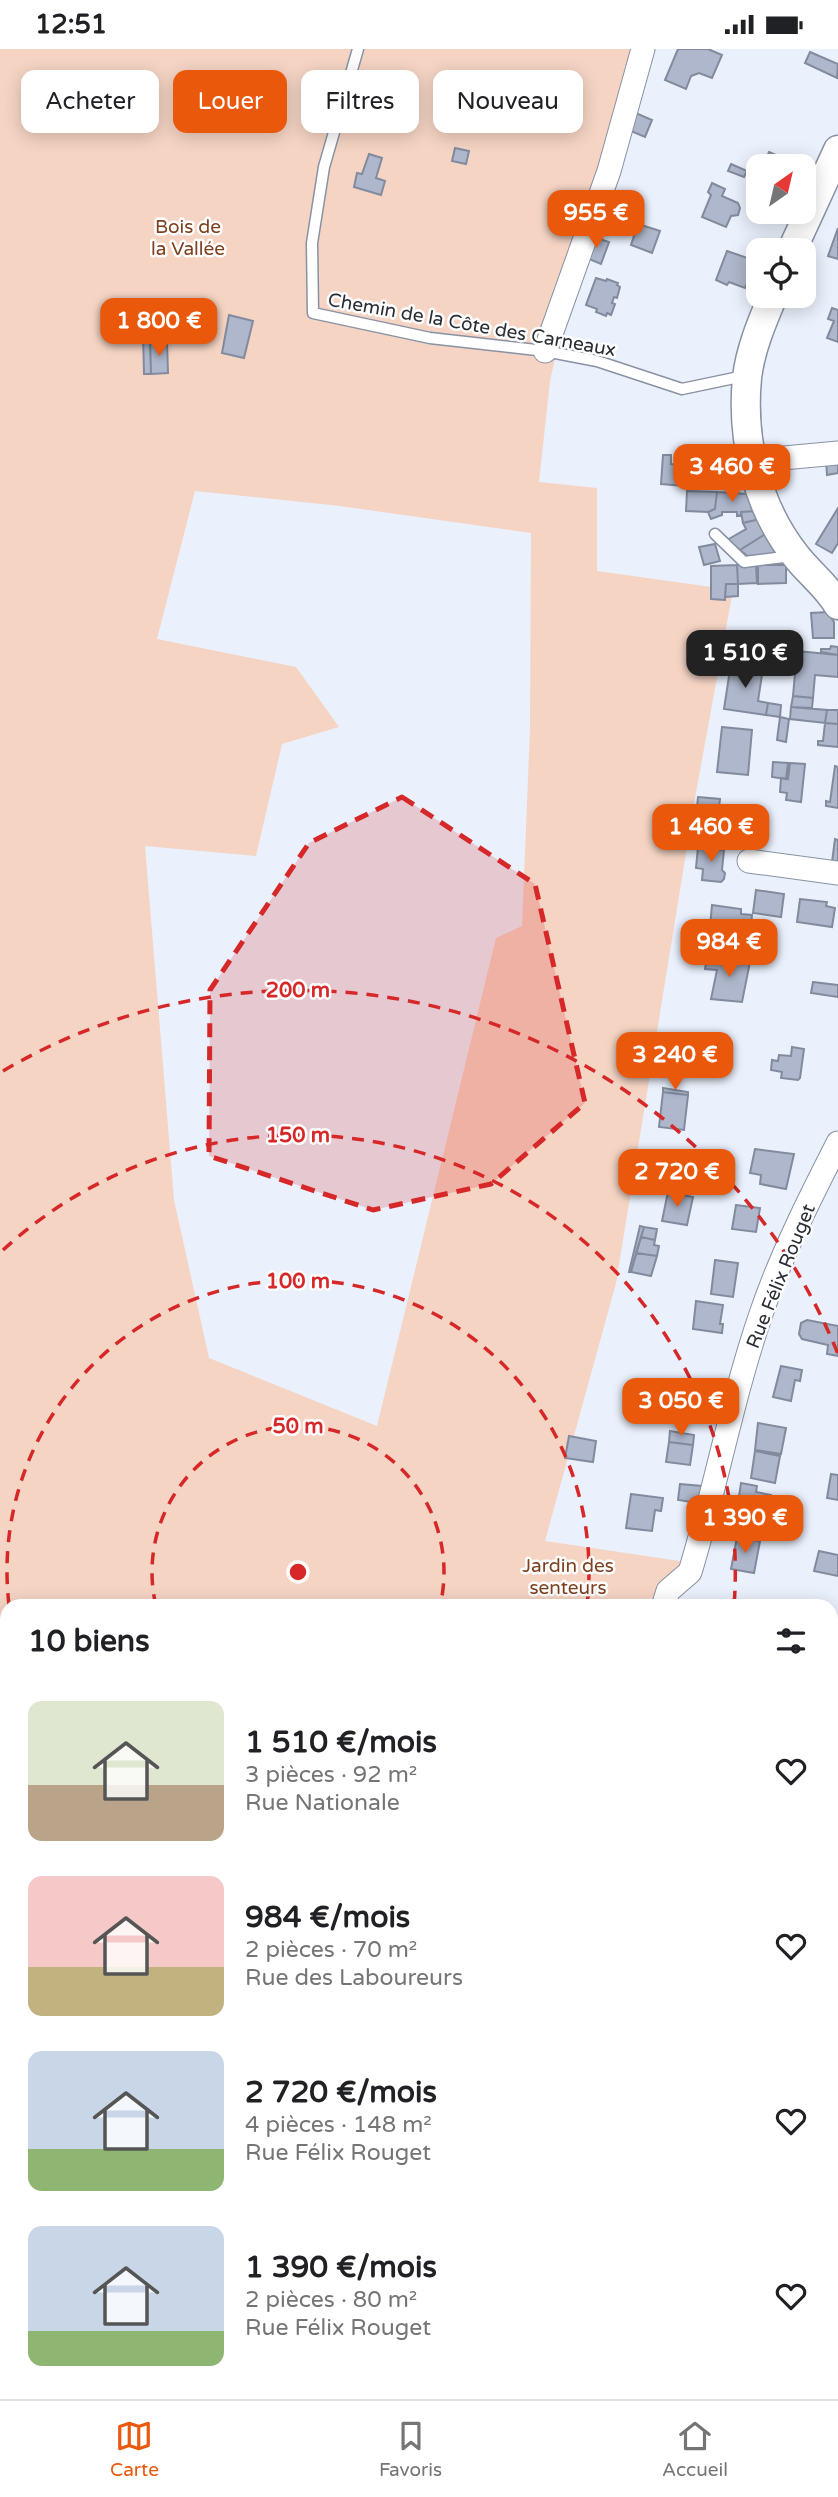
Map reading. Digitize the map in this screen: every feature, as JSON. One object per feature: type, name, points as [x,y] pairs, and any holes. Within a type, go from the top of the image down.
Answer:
[{"type":"street","points":[[545,351],[609,171],[643,49]]},
{"type":"street","points":[[798,238],[838,150]]},
{"type":"street","points":[[768,308],[758,331],[747,376],[746,420],[752,461],[764,504],[795,556],[837,600]]},
{"type":"street","points":[[752,461],[838,453]]},
{"type":"street","points":[[749,861],[838,873]]},
{"type":"street","name":"Rue Félix Rouget","points":[[666,1599],[668,1591],[690,1572],[737,1392],[762,1312],[789,1246],[838,1143]]},
{"type":"lane","name":"Chemin de la Côte des Carneaux","points":[[358,49],[324,167],[312,243],[313,313],[430,338],[545,351],[597,361],[682,389],[747,376]]},
{"type":"lane","points":[[715,534],[744,562],[795,556]]},
{"type":"highlighted area","points":[[402,797],[535,884],[585,1103],[491,1184],[373,1210],[209,1156],[210,990],[309,843]]},
{"type":"green space","points":[[0,49],[635,49],[597,175],[550,381],[539,482],[597,488],[597,571],[733,590],[695,798],[616,1283],[545,1541],[693,1563],[665,1599],[0,1599]],"holes":[[[195,491],[340,506],[531,533],[530,729],[522,926],[496,938],[377,1426],[209,1358],[174,1200],[145,846],[256,856],[282,744],[339,727],[296,667],[157,639]]]},
{"type":"building","points":[[678,49],[708,49],[722,55],[712,78],[699,73],[691,76],[686,89],[665,80]]},
{"type":"building","points":[[810,52],[838,64],[837,78],[805,63]]},
{"type":"building","points":[[631,111],[652,120],[645,137],[626,129]]},
{"type":"building","points":[[455,148],[469,151],[466,164],[452,161]]},
{"type":"building","points":[[369,154],[382,158],[376,178],[385,181],[381,195],[354,187],[357,173],[362,174]]},
{"type":"building","points":[[731,164],[746,173],[744,177],[728,171]]},
{"type":"building","points":[[712,183],[725,189],[722,196],[738,203],[740,208],[738,215],[731,216],[726,227],[702,217],[711,195],[708,192]]},
{"type":"building","points":[[638,224],[660,231],[652,253],[631,245]]},
{"type":"building","points":[[838,228],[838,259],[828,256]]},
{"type":"building","points":[[591,236],[609,242],[601,264],[584,257]]},
{"type":"building","points":[[727,251],[746,258],[745,288],[716,280]]},
{"type":"building","points":[[596,278],[618,283],[620,287],[617,298],[614,297],[612,303],[615,304],[611,315],[596,312],[597,309],[586,305]]},
{"type":"building","points":[[200,305],[212,308],[205,330],[194,326]]},
{"type":"building","points":[[832,308],[838,310],[838,342],[827,338],[834,321],[828,319]]},
{"type":"building","points":[[229,315],[253,321],[244,358],[222,353]]},
{"type":"building","points":[[143,334],[150,334],[151,374],[144,374]]},
{"type":"building","points":[[150,342],[167,342],[168,373],[151,374]]},
{"type":"building","points":[[663,455],[671,455],[671,464],[699,466],[699,470],[705,471],[704,483],[698,482],[697,487],[661,484]]},
{"type":"building","points":[[838,459],[838,473],[827,475],[826,460]]},
{"type":"building","points":[[687,491],[717,492],[715,509],[708,512],[686,511]]},
{"type":"building","points":[[717,492],[747,494],[756,511],[741,512],[741,515],[737,516],[737,512],[722,512],[722,515],[711,519],[708,512],[715,509]]},
{"type":"building","points":[[838,508],[838,543],[832,553],[816,544]]},
{"type":"building","points":[[756,511],[760,519],[743,523],[741,512]]},
{"type":"building","points":[[760,519],[767,533],[740,550],[727,540],[746,529],[743,523]]},
{"type":"building","points":[[767,533],[779,554],[750,558],[740,550]]},
{"type":"building","points":[[715,544],[720,561],[704,565],[699,547]]},
{"type":"building","points":[[737,565],[738,584],[726,584],[725,600],[711,599],[711,566]]},
{"type":"building","points":[[737,565],[756,565],[757,583],[738,584]]},
{"type":"building","points":[[758,565],[786,565],[786,583],[758,584]]},
{"type":"building","points":[[726,584],[738,584],[738,596],[725,597]]},
{"type":"building","points":[[828,612],[834,622],[834,638],[813,638],[811,613]]},
{"type":"building","points":[[831,646],[838,647],[838,655],[821,652],[821,649],[830,649]]},
{"type":"building","points":[[797,651],[838,655],[838,677],[815,675],[813,698],[793,696]]},
{"type":"building","points":[[731,663],[763,668],[758,701],[768,703],[766,715],[724,709]]},
{"type":"building","points":[[793,696],[813,698],[812,708],[791,707]]},
{"type":"building","points":[[768,703],[781,705],[780,717],[766,715]]},
{"type":"building","points":[[791,707],[827,710],[825,723],[790,719]]},
{"type":"building","points":[[827,710],[838,710],[838,724],[825,723]]},
{"type":"building","points":[[780,717],[789,719],[786,742],[777,740]]},
{"type":"building","points":[[825,723],[838,724],[838,747],[818,745],[818,741],[823,741]]},
{"type":"building","points":[[722,727],[752,730],[748,775],[717,772]]},
{"type":"building","points":[[773,762],[788,763],[786,779],[772,777]]},
{"type":"building","points":[[790,763],[805,764],[801,802],[786,800],[787,793],[780,792],[781,778],[788,779]]},
{"type":"building","points":[[835,766],[838,767],[838,808],[826,806],[826,801],[830,802]]},
{"type":"building","points":[[698,797],[720,799],[717,824],[723,825],[721,838],[698,835],[695,829]]},
{"type":"building","points":[[835,839],[838,840],[838,862],[832,862]]},
{"type":"building","points":[[698,847],[724,850],[722,870],[725,873],[721,882],[702,880],[703,869],[696,868]]},
{"type":"building","points":[[756,890],[784,894],[781,917],[753,913]]},
{"type":"building","points":[[800,899],[827,902],[826,906],[835,908],[832,927],[797,922]]},
{"type":"building","points":[[712,905],[741,909],[741,914],[752,915],[750,933],[710,927]]},
{"type":"building","points":[[707,958],[750,962],[742,1002],[711,999],[717,970],[705,969]]},
{"type":"building","points":[[813,982],[838,985],[838,997],[811,993]]},
{"type":"building","points":[[792,1047],[804,1049],[798,1080],[781,1078],[782,1072],[771,1070],[772,1060],[778,1061],[779,1055],[791,1056]]},
{"type":"building","points":[[663,1088],[688,1092],[688,1095],[663,1092]]},
{"type":"building","points":[[663,1092],[688,1095],[684,1130],[659,1127]]},
{"type":"building","points":[[755,1149],[794,1154],[786,1189],[760,1184],[761,1175],[750,1173]]},
{"type":"building","points":[[668,1192],[693,1197],[687,1225],[662,1221]]},
{"type":"building","points":[[736,1205],[760,1208],[756,1232],[732,1229]]},
{"type":"building","points":[[640,1226],[644,1227],[629,1272]]},
{"type":"building","points":[[644,1227],[657,1229],[655,1240],[641,1237]]},
{"type":"building","points":[[641,1237],[655,1240],[654,1245],[659,1246],[657,1256],[636,1253]]},
{"type":"building","points":[[636,1253],[657,1256],[651,1276],[631,1272]]},
{"type":"building","points":[[715,1260],[738,1263],[733,1297],[711,1294]]},
{"type":"building","points":[[696,1301],[723,1305],[720,1324],[723,1324],[722,1333],[693,1329]]},
{"type":"building","points":[[807,1320],[838,1326],[838,1356],[827,1354],[828,1345],[802,1339],[799,1334],[801,1323]]},
{"type":"building","points":[[781,1366],[802,1370],[800,1381],[795,1380],[791,1401],[773,1397]]},
{"type":"building","points":[[663,1379],[683,1383],[681,1390],[662,1387]]},
{"type":"building","points":[[653,1388],[681,1390],[677,1391],[675,1413],[649,1409]]},
{"type":"building","points":[[700,1411],[718,1414],[717,1423],[698,1421]]},
{"type":"building","points":[[758,1423],[786,1428],[781,1454],[755,1450]]},
{"type":"building","points":[[670,1431],[694,1435],[693,1445],[669,1442]]},
{"type":"building","points":[[569,1436],[596,1441],[593,1462],[565,1458]]},
{"type":"building","points":[[669,1442],[693,1445],[690,1465],[666,1462]]},
{"type":"building","points":[[755,1451],[780,1456],[775,1483],[751,1478]]},
{"type":"building","points":[[831,1474],[838,1475],[838,1500],[827,1498]]},
{"type":"building","points":[[741,1483],[757,1486],[756,1492],[771,1495],[766,1520],[749,1517],[749,1513],[737,1510]]},
{"type":"building","points":[[680,1484],[702,1486],[697,1503],[678,1500]]},
{"type":"building","points":[[631,1494],[663,1498],[661,1511],[655,1510],[652,1531],[626,1528]]},
{"type":"building","points":[[737,1537],[760,1541],[754,1573],[731,1569]]},
{"type":"building","points":[[819,1551],[838,1555],[838,1576],[814,1571]]},
{"type":"park label","name":"Bois de la Vallée","points":[[188,237]]},
{"type":"park label","name":"Jardin des senteurs","points":[[568,1576]]}]
